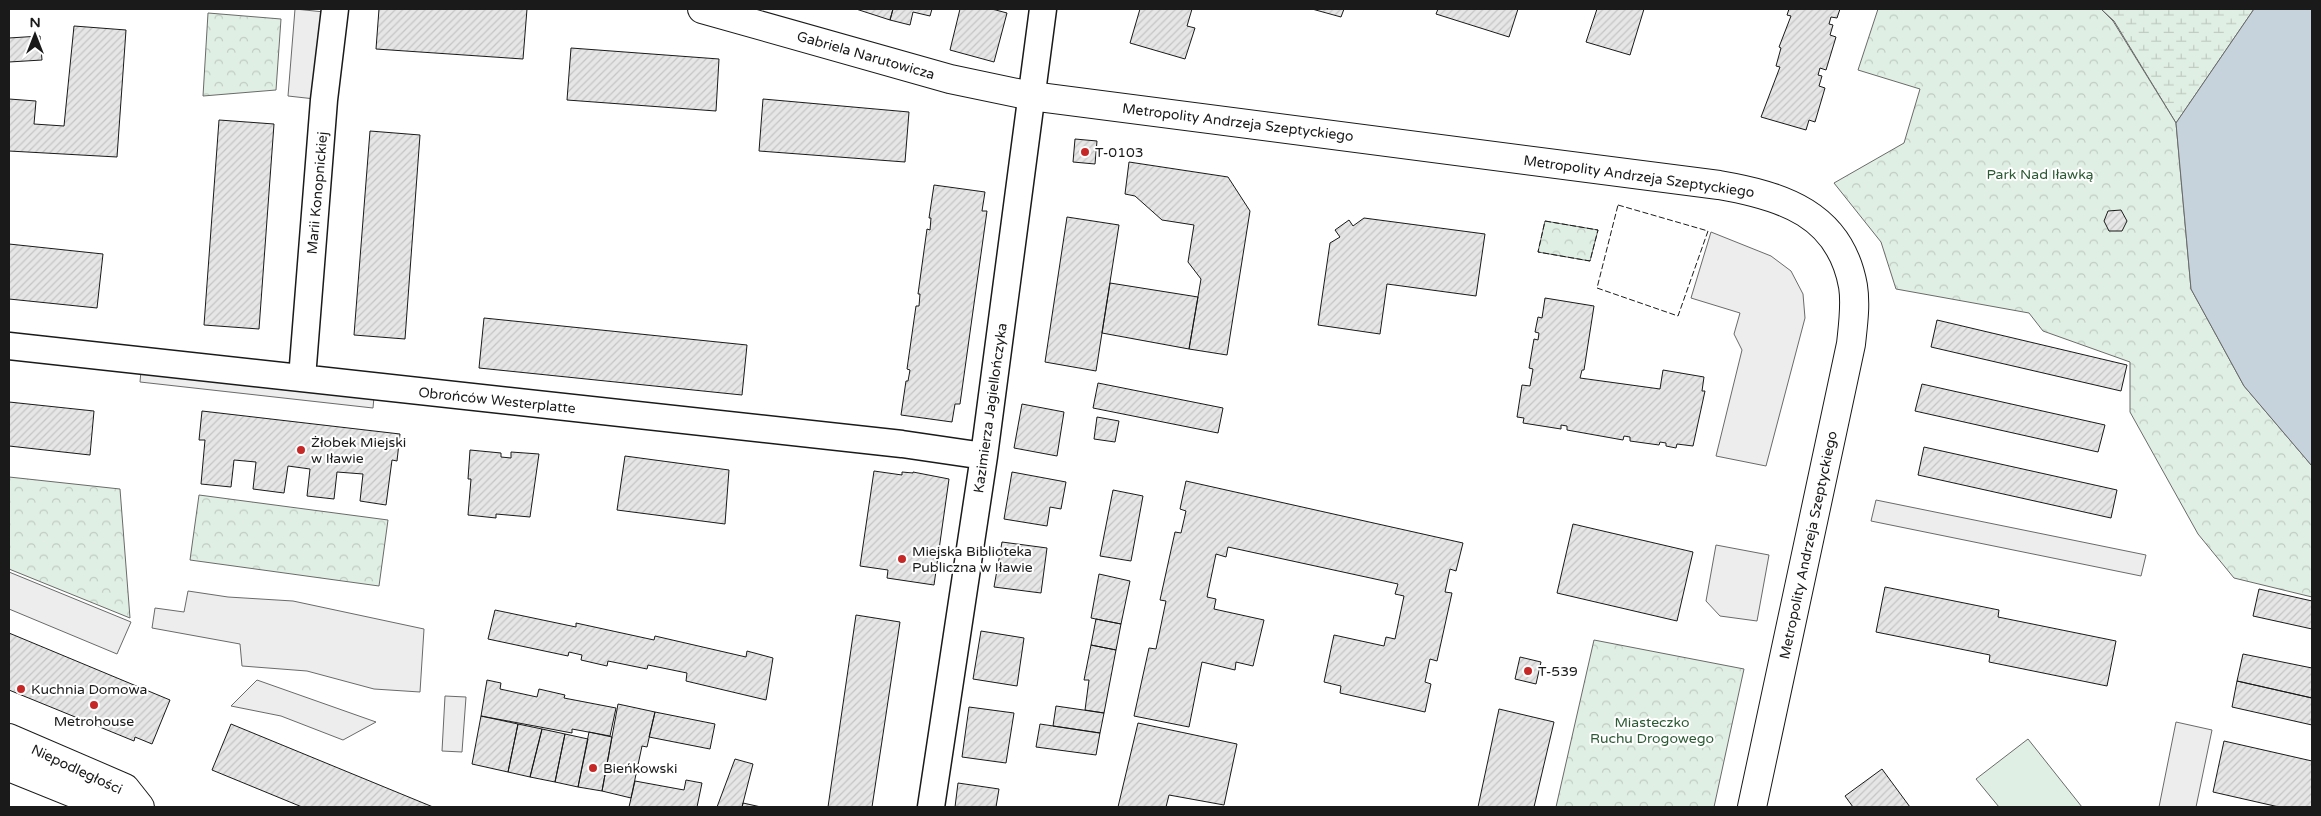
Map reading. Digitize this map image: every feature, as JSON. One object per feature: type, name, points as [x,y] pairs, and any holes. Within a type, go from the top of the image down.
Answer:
[{"type":"street","name":"Marii Konopnickiej","points":[[302,378],[324,100],[335,9]]},
{"type":"street","name":"Gabriela Narutowicza","points":[[702,9],[950,79],[1031,96]]},
{"type":"street","name":"Kazimierza Jagiellończyka","points":[[931,807],[984,456],[1043,9]]},
{"type":"street","name":"Metropolity Andrzeja Szeptyckiego","points":[[1031,96],[1754,191],[1786,201],[1812,217],[1831,236],[1844,258],[1853,286],[1854,313],[1850,344],[1752,807]]},
{"type":"street","name":"Obrońców Westerplatte","points":[[9,346],[902,444],[984,456]]},
{"type":"street","name":"Niepodległości","points":[[9,738],[125,788],[140,807]]},
{"type":"street","name":"Niepodległości","points":[[9,767],[108,807]]},
{"type":"green space","name":"Park Nad Iławką","points":[[1878,9],[2101,9],[2113,21],[2176,123],[2191,289],[2244,386],[2312,466],[2312,597],[2234,578],[2198,534],[2130,412],[2130,362],[2043,331],[2029,313],[1896,289],[1881,242],[1834,183],[1904,143],[1920,89],[1858,70]]},
{"type":"green space","points":[[2101,9],[2254,9],[2176,123],[2114,21]]},
{"type":"green space","points":[[208,13],[281,19],[276,90],[203,96]]},
{"type":"green space","points":[[1545,221],[1598,230],[1590,261],[1538,252]]},
{"type":"green space","points":[[9,477],[120,489],[130,618],[9,569]]},
{"type":"green space","points":[[199,495],[388,520],[379,586],[190,560]]},
{"type":"green space","name":"Miasteczko Ruchu Drogowego","points":[[1594,640],[1744,669],[1714,807],[1556,807]]},
{"type":"green space","points":[[2028,739],[2082,807],[1999,807],[1976,779]]},
{"type":"shaded area","points":[[295,9],[334,13],[324,100],[288,96]]},
{"type":"shaded area","points":[[2254,9],[2312,9],[2312,466],[2244,386],[2191,289],[2176,123]]},
{"type":"shaded area","points":[[1711,232],[1771,256],[1791,271],[1803,294],[1805,318],[1766,466],[1716,456],[1742,350],[1734,334],[1740,313],[1691,298]]},
{"type":"shaded area","points":[[142,360],[375,386],[373,408],[140,382]]},
{"type":"shaded area","points":[[1876,500],[2146,555],[2141,576],[1871,521]]},
{"type":"shaded area","points":[[1716,545],[1769,555],[1757,621],[1720,616],[1706,601]]},
{"type":"shaded area","points":[[9,572],[131,622],[117,654],[9,609]]},
{"type":"shaded area","points":[[188,591],[228,597],[293,601],[424,629],[420,692],[374,689],[307,671],[242,666],[240,644],[152,628],[155,608],[184,612]]},
{"type":"shaded area","points":[[257,680],[376,722],[343,740],[281,716],[231,706]]},
{"type":"shaded area","points":[[445,696],[466,697],[462,752],[442,751]]},
{"type":"shaded area","points":[[2176,722],[2212,730],[2196,807],[2159,807]]},
{"type":"building","points":[[379,9],[527,9],[523,59],[376,49]]},
{"type":"building","points":[[856,9],[893,9],[890,20]]},
{"type":"building","points":[[893,9],[932,9],[930,16],[913,12],[910,25],[890,20]]},
{"type":"building","points":[[960,9],[992,9],[1007,13],[994,62],[950,50]]},
{"type":"building","points":[[1140,9],[1192,9],[1187,26],[1195,28],[1185,59],[1130,43]]},
{"type":"building","points":[[1312,9],[1344,9],[1341,17]]},
{"type":"building","points":[[1438,9],[1518,9],[1509,37],[1436,14]]},
{"type":"building","points":[[1597,9],[1644,9],[1630,55],[1586,42]]},
{"type":"building","points":[[1789,9],[1840,9],[1837,18],[1831,17],[1829,24],[1833,25],[1830,35],[1836,37],[1826,70],[1820,68],[1818,75],[1822,76],[1819,86],[1825,88],[1815,122],[1809,120],[1806,130],[1761,117],[1780,67],[1776,66],[1781,48],[1779,47],[1791,16],[1787,15]]},
{"type":"building","points":[[74,26],[126,30],[117,157],[9,151],[9,99],[36,101],[34,124],[64,126]]},
{"type":"building","points":[[40,36],[42,60],[9,62],[9,38]]},
{"type":"building","points":[[571,48],[719,59],[716,111],[567,100]]},
{"type":"building","points":[[763,99],[909,112],[905,162],[759,151]]},
{"type":"building","points":[[219,120],[274,124],[259,329],[204,325]]},
{"type":"building","points":[[370,131],[420,135],[405,339],[354,335]]},
{"type":"building","name":"T-0103","points":[[1075,139],[1097,141],[1095,164],[1073,162]]},
{"type":"building","points":[[1129,162],[1228,177],[1250,211],[1227,355],[1189,349],[1201,279],[1188,262],[1194,225],[1162,220],[1135,196],[1125,194]]},
{"type":"building","points":[[934,185],[985,192],[982,211],[987,211],[960,404],[955,404],[952,422],[901,415],[906,381],[908,381],[910,370],[907,369],[916,306],[919,306],[920,294],[918,294],[927,229],[930,230],[931,218],[929,218]]},
{"type":"building","points":[[2121,210],[2127,221],[2122,231],[2109,231],[2104,221],[2108,211]]},
{"type":"building","points":[[1067,217],[1119,225],[1096,371],[1045,362]]},
{"type":"building","points":[[1364,218],[1485,234],[1476,296],[1387,284],[1380,334],[1318,325],[1330,243],[1340,237],[1335,230],[1349,220],[1353,226]]},
{"type":"building","points":[[9,244],[103,254],[97,308],[9,299]]},
{"type":"building","points":[[1110,283],[1198,297],[1189,349],[1102,333]]},
{"type":"building","points":[[1545,298],[1594,306],[1584,370],[1582,370],[1580,378],[1660,389],[1663,370],[1704,377],[1702,391],[1705,391],[1693,446],[1677,444],[1676,448],[1666,446],[1666,443],[1660,442],[1659,445],[1630,441],[1630,437],[1624,436],[1623,440],[1567,430],[1567,426],[1561,425],[1561,429],[1523,423],[1524,418],[1517,417],[1522,385],[1530,386],[1533,369],[1529,368],[1534,339],[1538,340],[1539,333],[1535,332],[1538,317],[1542,318]]},
{"type":"building","points":[[484,318],[747,345],[742,395],[479,368]]},
{"type":"building","points":[[1937,320],[2127,365],[2121,391],[1931,347]]},
{"type":"building","points":[[1098,383],[1223,408],[1218,433],[1093,408]]},
{"type":"building","points":[[1922,384],[2105,425],[2098,452],[1915,411]]},
{"type":"building","points":[[9,402],[94,411],[90,455],[9,446]]},
{"type":"building","points":[[1022,404],[1064,412],[1057,456],[1014,448]]},
{"type":"building","points":[[202,411],[400,434],[397,461],[392,460],[386,505],[360,501],[363,474],[337,472],[334,499],[307,496],[310,469],[288,466],[284,493],[253,489],[256,462],[234,460],[231,487],[201,484],[205,440],[199,440]]},
{"type":"building","points":[[1097,417],[1119,421],[1115,442],[1094,439]]},
{"type":"building","points":[[1924,447],[2117,490],[2111,518],[1918,475]]},
{"type":"building","points":[[470,450],[501,453],[501,457],[511,458],[511,452],[539,454],[530,517],[496,514],[496,518],[468,515],[471,479],[468,479]]},
{"type":"building","points":[[625,456],[729,470],[725,524],[617,510]]},
{"type":"building","points":[[874,471],[902,475],[902,472],[913,472],[949,479],[934,585],[887,578],[888,570],[860,566]]},
{"type":"building","points":[[1012,472],[1066,482],[1061,509],[1050,507],[1047,526],[1004,519]]},
{"type":"building","points":[[1186,481],[1463,543],[1456,571],[1450,569],[1445,592],[1452,593],[1437,661],[1430,659],[1425,682],[1431,684],[1425,712],[1340,693],[1341,686],[1324,682],[1334,635],[1384,646],[1386,637],[1395,639],[1404,596],[1395,594],[1398,584],[1228,547],[1226,557],[1216,554],[1207,597],[1216,599],[1214,609],[1264,620],[1253,666],[1236,662],[1235,670],[1202,662],[1189,727],[1134,716],[1149,648],[1156,649],[1166,601],[1160,600],[1175,532],[1181,533],[1186,511],[1180,509]]},
{"type":"building","points":[[1113,490],[1143,496],[1131,561],[1100,556]]},
{"type":"building","points":[[1573,524],[1693,552],[1677,621],[1557,593]]},
{"type":"building","points":[[1002,542],[1047,548],[1041,593],[994,587]]},
{"type":"building","points":[[1099,574],[1130,581],[1121,624],[1091,618]]},
{"type":"building","points":[[1885,587],[1999,610],[1998,617],[2116,641],[2107,686],[1989,662],[1990,655],[1876,632]]},
{"type":"building","points":[[2259,589],[2312,601],[2312,629],[2253,616]]},
{"type":"building","points":[[495,610],[576,627],[576,623],[654,640],[655,636],[746,657],[747,651],[773,658],[766,700],[686,681],[687,673],[648,665],[647,669],[608,661],[607,666],[581,660],[582,655],[569,652],[568,656],[488,639]]},
{"type":"building","points":[[856,615],[900,622],[872,807],[828,807]]},
{"type":"building","points":[[1096,619],[1121,624],[1116,650],[1091,645]]},
{"type":"building","points":[[981,631],[1024,638],[1017,686],[973,679]]},
{"type":"building","points":[[9,633],[170,700],[152,744],[135,737],[134,741],[9,690]]},
{"type":"building","points":[[1091,645],[1116,650],[1104,713],[1085,710],[1089,680],[1084,680]]},
{"type":"building","points":[[2243,654],[2312,668],[2312,698],[2237,681]]},
{"type":"building","name":"T-539","points":[[1520,657],[1541,662],[1536,684],[1515,679]]},
{"type":"building","points":[[487,680],[501,683],[500,689],[537,697],[539,689],[565,695],[564,698],[616,708],[610,736],[572,729],[572,733],[481,716]]},
{"type":"building","points":[[2237,681],[2312,698],[2312,725],[2232,707]]},
{"type":"building","points":[[618,704],[655,712],[647,747],[642,746],[631,798],[602,791]]},
{"type":"building","points":[[1056,706],[1104,713],[1100,733],[1053,726]]},
{"type":"building","points":[[969,707],[1014,713],[1006,763],[962,757]]},
{"type":"building","points":[[1499,709],[1554,722],[1534,807],[1478,807]]},
{"type":"building","points":[[655,712],[715,724],[710,749],[649,737]]},
{"type":"building","points":[[481,716],[518,724],[508,772],[472,764]]},
{"type":"building","points":[[1138,723],[1237,744],[1224,805],[1169,795],[1166,807],[1118,807]]},
{"type":"building","points":[[231,724],[433,807],[302,807],[212,770]]},
{"type":"building","points":[[518,724],[542,729],[530,777],[508,772]]},
{"type":"building","points":[[1040,724],[1100,733],[1096,755],[1036,747]]},
{"type":"building","points":[[542,729],[565,734],[555,782],[530,777]]},
{"type":"building","points":[[589,732],[612,737],[602,791],[578,787]]},
{"type":"building","points":[[565,734],[588,739],[578,787],[555,782]]},
{"type":"building","points":[[2224,741],[2312,761],[2312,807],[2279,807],[2213,792]]},
{"type":"building","points":[[735,759],[753,764],[742,807],[717,807]]},
{"type":"building","points":[[1882,769],[1910,807],[1853,807],[1845,796]]},
{"type":"building","points":[[686,780],[702,783],[697,807],[629,807],[635,781],[684,790]]},
{"type":"building","points":[[958,783],[999,789],[996,807],[955,807]]},
{"type":"building","points":[[743,803],[761,807],[742,807]]},
{"type":"fence","points":[[1618,205],[1708,231],[1678,316],[1597,288],[1618,205]]},
{"type":"fence","points":[[1545,221],[1598,230],[1590,261],[1538,252],[1545,221]]},
{"type":"place","name":"T-0103","points":[[1085,152]]},
{"type":"place","name":"Żłobek Miejski w Iławie","points":[[301,450]]},
{"type":"place","name":"Miejska Biblioteka Publiczna w Iławie","points":[[902,559]]},
{"type":"place","name":"T-539","points":[[1528,671]]},
{"type":"place","name":"Kuchnia Domowa","points":[[21,689]]},
{"type":"place","name":"Metrohouse","points":[[94,705]]},
{"type":"place","name":"Bieńkowski","points":[[593,768]]}]
